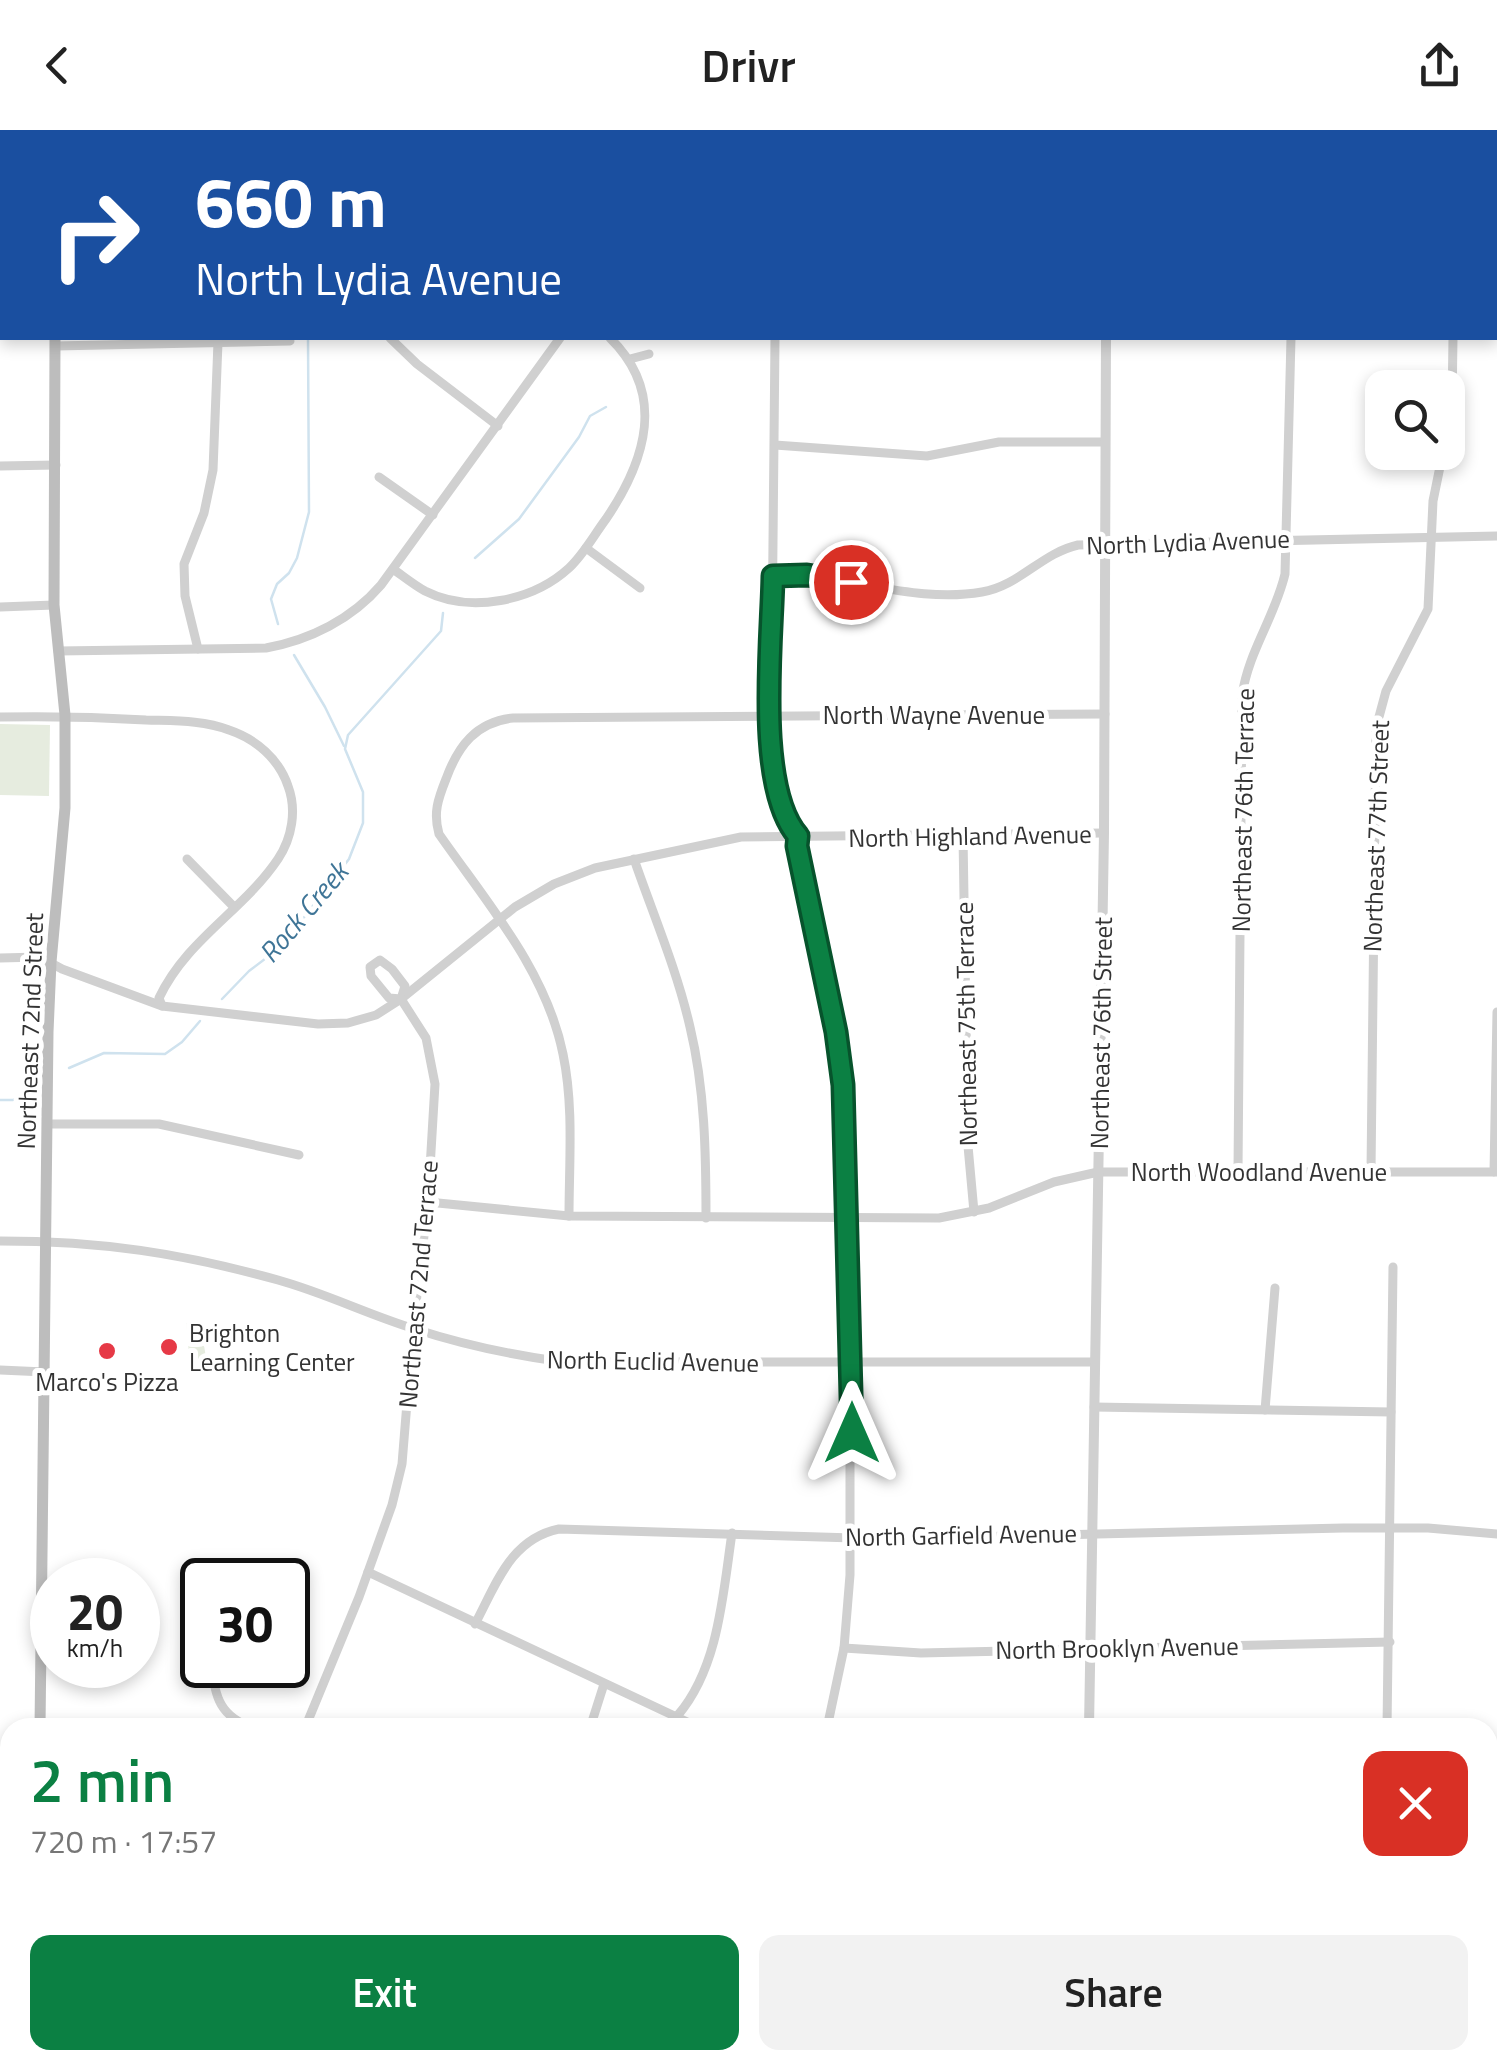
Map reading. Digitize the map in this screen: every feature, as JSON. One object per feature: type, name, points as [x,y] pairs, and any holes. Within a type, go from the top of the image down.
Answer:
[{"type":"main road","name":"Northeast 72nd Street","points":[[40,1718],[50,962],[66,808],[66,715],[54,605],[55,342]]},
{"type":"street","points":[[462,130],[474,130]]},
{"type":"street","points":[[392,340],[498,426]]},
{"type":"street","points":[[58,651],[266,648],[309,636],[362,605],[394,569],[559,340]]},
{"type":"street","points":[[394,569],[422,590],[438,596],[473,601],[512,599],[556,579],[586,548],[629,483],[640,458],[644,431],[643,402],[630,360],[612,340]]},
{"type":"street","points":[[775,340],[770,716],[773,766],[791,828],[798,836],[841,1064],[848,1218],[852,1364],[850,1538],[844,1648],[829,1718]]},
{"type":"street","name":"Northeast 76th Street","points":[[1089,1718],[1104,833],[1106,340]]},
{"type":"street","name":"Northeast 76th Terrace","points":[[1238,1171],[1242,696],[1251,658],[1282,588],[1287,539],[1291,340]]},
{"type":"street","points":[[1453,340],[1453,370]]},
{"type":"street","points":[[55,342],[290,341]]},
{"type":"street","points":[[198,650],[184,596],[184,564],[204,513],[213,470],[218,342]]},
{"type":"street","points":[[630,360],[649,354]]},
{"type":"street","points":[[775,445],[926,456],[999,442],[1104,442]]},
{"type":"street","points":[[0,466],[56,465]]},
{"type":"street","name":"Northeast 77th Street","points":[[1371,1172],[1376,728],[1386,691],[1428,609],[1433,501],[1439,470]]},
{"type":"street","points":[[379,477],[432,515]]},
{"type":"street","name":"North Lydia Avenue","points":[[773,576],[822,576],[909,592],[981,592],[1011,582],[1054,552],[1078,544],[1497,536]]},
{"type":"street","points":[[586,548],[640,588]]},
{"type":"street","points":[[0,607],[54,605]]},
{"type":"street","name":"North Wayne Avenue","points":[[498,919],[440,834],[436,822],[436,805],[451,764],[469,738],[488,724],[513,718],[1105,714]]},
{"type":"street","points":[[0,717],[66,715],[208,724],[250,740],[277,764],[292,796],[289,837],[272,868],[178,962],[159,998],[162,1006]]},
{"type":"street","name":"North Highland Avenue","points":[[0,958],[40,957],[162,1006],[330,1025],[365,1019],[401,999],[498,919],[564,880],[595,868],[741,837],[1104,833]]},
{"type":"street","name":"Northeast 75th Terrace","points":[[962,836],[968,1146],[974,1212]]},
{"type":"street","points":[[187,859],[234,906]]},
{"type":"street","points":[[634,859],[683,998],[696,1056],[704,1132],[706,1218]]},
{"type":"street","points":[[498,919],[535,975],[559,1037],[568,1086],[568,1216]]},
{"type":"street","points":[[380,960],[392,968],[405,986],[401,999],[389,998],[371,976],[373,962],[380,960]]},
{"type":"street","name":"Northeast 72nd Terrace","points":[[309,1718],[368,1572],[402,1464],[428,1202],[434,1069],[426,1038],[401,999]]},
{"type":"street","points":[[1496,1172],[1497,1012]]},
{"type":"street","points":[[47,1124],[158,1124],[299,1156]]},
{"type":"street","name":"North Woodland Avenue","points":[[428,1202],[568,1216],[939,1218],[974,1212],[1054,1182],[1098,1172],[1496,1172]]},
{"type":"street","points":[[0,1240],[47,1241]]},
{"type":"street","name":"North Euclid Avenue","points":[[47,1241],[105,1244],[209,1264],[281,1281],[413,1329],[499,1353],[564,1362],[1095,1362]]},
{"type":"street","points":[[1387,1718],[1393,1268]]},
{"type":"street","points":[[1266,1410],[1276,1288]]},
{"type":"street","points":[[0,1370],[45,1372]]},
{"type":"street","points":[[1094,1407],[1391,1412]]},
{"type":"street","name":"North Garfield Avenue","points":[[475,1624],[514,1553],[546,1532],[559,1529],[850,1538],[1388,1528],[1497,1534]]},
{"type":"street","points":[[678,1715],[711,1648],[732,1533]]},
{"type":"street","points":[[368,1572],[683,1718]]},
{"type":"street","name":"North Brooklyn Avenue","points":[[844,1648],[921,1653],[1390,1642]]},
{"type":"street","points":[[593,1718],[604,1684]]},
{"type":"street","points":[[214,1688],[222,1707],[234,1718]]},
{"type":"shaded area","points":[[0,724],[50,725],[49,796],[0,795]]},
{"type":"shaded area","points":[[200,1321],[208,1370],[191,1374],[186,1323]]},
{"type":"waterway","points":[[278,624],[271,599],[297,558],[309,512],[308,340]]},
{"type":"waterway","name":"Rock Creek","points":[[475,558],[519,519],[590,416],[606,407]]},
{"type":"waterway","name":"Rock Creek","points":[[222,999],[249,971],[282,946],[349,859],[363,823],[363,792],[345,749],[348,735],[441,631],[443,613]]},
{"type":"waterway","points":[[294,655],[344,746]]},
{"type":"waterway","name":"Rock Creek","points":[[69,1068],[104,1053],[165,1054],[200,1021]]},
{"type":"waterway","name":"Rock Creek","points":[[0,1100],[13,1100],[32,1090]]},
{"type":"place","name":"Brighton Learning Center","points":[[169,1347]]},
{"type":"place","name":"Marco's Pizza","points":[[107,1351]]},
{"type":"route","points":[[851,582],[822,576],[773,576],[770,716],[773,766],[782,806],[798,836],[841,1064],[850,1255],[852,1433]]}]
